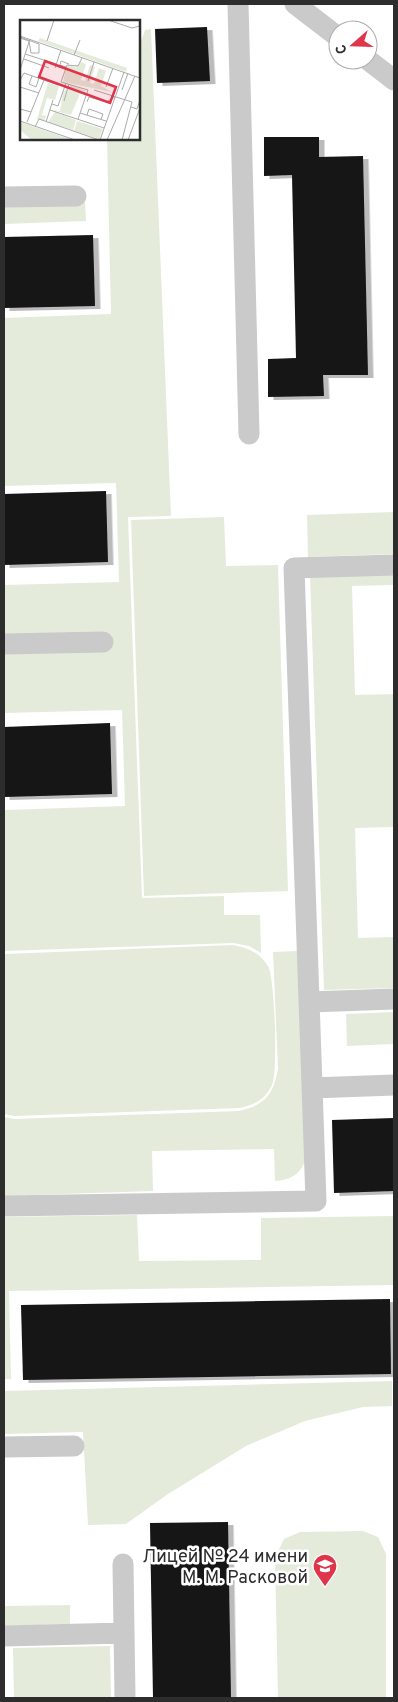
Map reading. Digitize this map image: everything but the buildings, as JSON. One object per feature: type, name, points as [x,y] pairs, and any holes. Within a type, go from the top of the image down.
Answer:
[{"type":"lane","points":[[238,4],[249,434]]},
{"type":"lane","points":[[295,4],[328,29]]},
{"type":"lane","points":[[378,68],[394,80]]},
{"type":"lane","points":[[4,197],[76,196]]},
{"type":"lane","points":[[4,1206],[316,1201],[294,568],[394,565]]},
{"type":"lane","points":[[4,644],[103,642]]},
{"type":"lane","points":[[309,1002],[394,999]]},
{"type":"lane","points":[[312,1088],[394,1085]]},
{"type":"lane","points":[[4,1447],[74,1446]]},
{"type":"lane","points":[[123,1564],[126,1698]]},
{"type":"lane","points":[[4,1636],[124,1633]]},
{"type":"green space","points":[[151,29],[171,516],[128,517],[142,898],[224,896],[224,915],[260,915],[261,953],[249,946],[233,943],[4,951],[4,810],[125,806],[122,710],[4,713],[4,585],[119,582],[116,483],[4,486],[4,318],[111,314],[107,140],[140,140],[140,44],[145,30]]},
{"type":"green space","points":[[85,202],[86,221],[4,224],[4,204]]},
{"type":"green space","points":[[394,512],[394,554],[308,557],[307,515]]},
{"type":"green space","points":[[224,517],[226,566],[278,565],[288,891],[144,896],[131,520]]},
{"type":"green space","points":[[394,573],[394,585],[352,586],[355,695],[394,694],[394,827],[355,828],[358,938],[394,937],[394,988],[324,990],[310,576]]},
{"type":"green space","points":[[233,945],[248,949],[257,954],[265,961],[270,974],[275,1025],[274,1077],[269,1090],[258,1101],[239,1108],[14,1116],[4,1114],[4,954]]},
{"type":"green space","points":[[298,951],[306,1157],[299,1172],[286,1179],[275,1181],[274,1149],[152,1151],[153,1191],[4,1196],[4,1117],[14,1119],[239,1111],[255,1106],[266,1098],[273,1086],[278,1069],[273,952]]},
{"type":"green space","points":[[394,1012],[394,1044],[347,1046],[346,1014]]},
{"type":"green space","points":[[137,1215],[139,1261],[261,1260],[261,1218],[394,1216],[394,1285],[9,1291],[11,1379],[4,1379],[4,1217]]},
{"type":"green space","points":[[392,1381],[392,1406],[363,1407],[305,1421],[246,1446],[168,1494],[126,1524],[88,1525],[83,1432],[4,1434],[4,1391]]},
{"type":"green space","points":[[363,1531],[378,1537],[386,1554],[386,1698],[278,1698],[275,1558],[284,1539],[300,1532]]},
{"type":"green space","points":[[70,1605],[70,1624],[5,1626],[5,1606]]},
{"type":"green space","points":[[110,1646],[111,1698],[14,1698],[13,1648]]},
{"type":"place","name":"Лицей № 24 имени М. М. Расковой","points":[[325,1587]]}]
